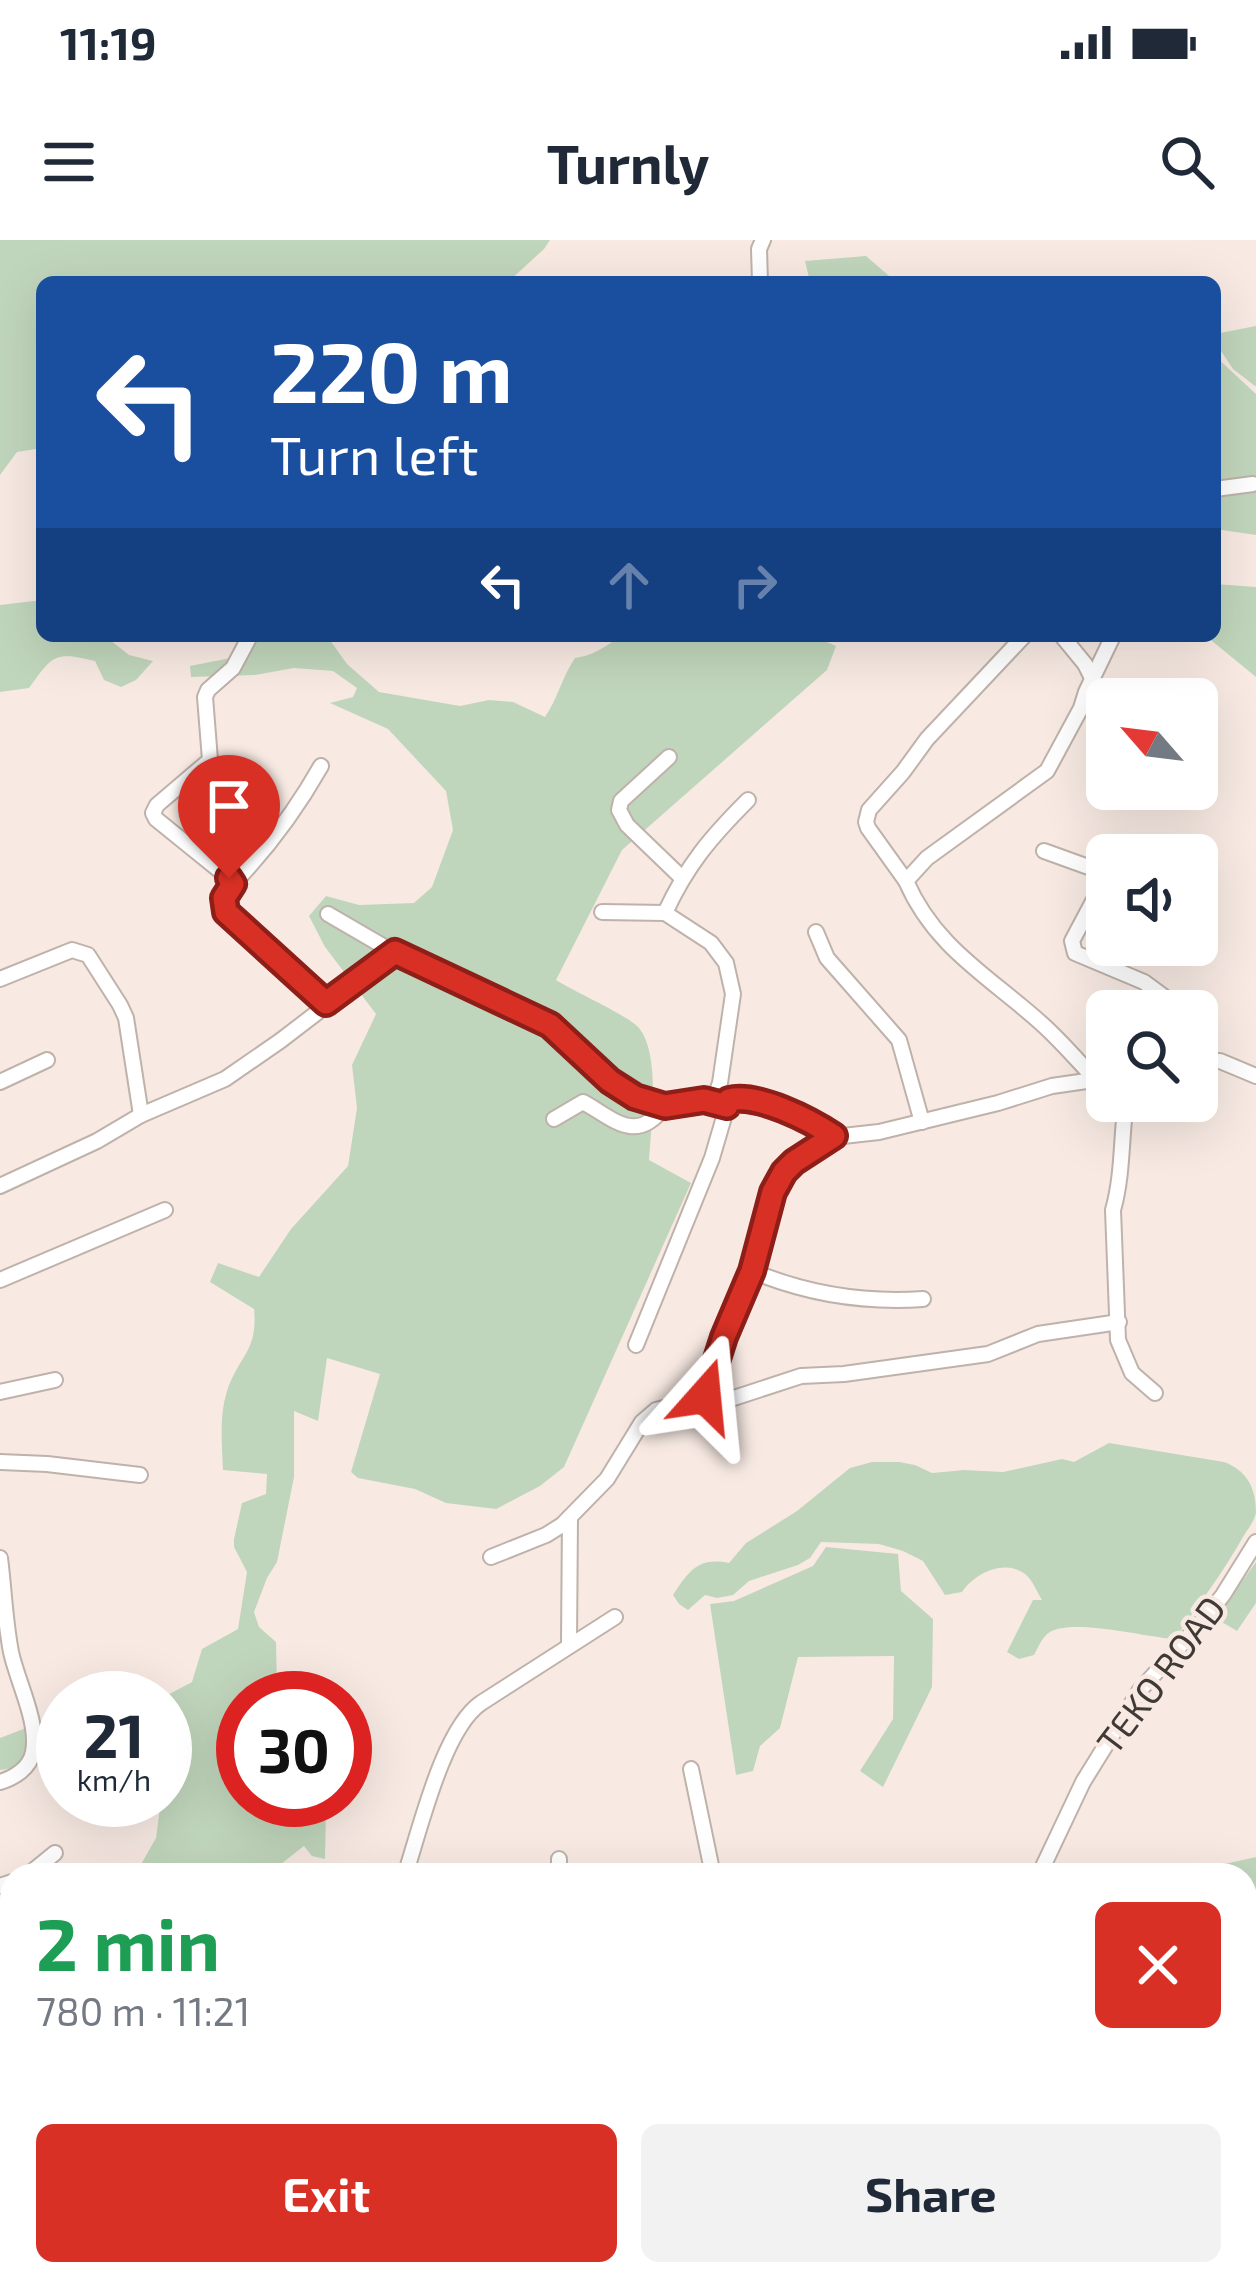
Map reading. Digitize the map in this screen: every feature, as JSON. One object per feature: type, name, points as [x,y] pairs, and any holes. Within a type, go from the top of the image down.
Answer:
[{"type":"street","points":[[760,276],[763,240]]},
{"type":"street","points":[[1221,488],[1253,484]]},
{"type":"street","points":[[233,884],[153,813],[210,760],[205,697],[233,668],[247,642]]},
{"type":"street","points":[[1018,642],[927,739],[868,810],[866,822],[906,881],[919,911],[952,949],[1086,1064]]},
{"type":"street","points":[[1067,642],[1093,678]]},
{"type":"street","points":[[1095,678],[1110,642]]},
{"type":"street","points":[[906,881],[927,858],[1047,770],[1086,699]]},
{"type":"street","points":[[669,757],[621,800],[619,810],[627,825],[681,878]]},
{"type":"street","points":[[321,766],[263,853],[224,898],[226,912],[326,1003]]},
{"type":"street","points":[[665,913],[681,878],[714,834],[748,800]]},
{"type":"street","points":[[1044,851],[1105,873],[1072,941],[1075,953],[1155,990]]},
{"type":"street","points":[[602,912],[665,913],[719,950],[733,994],[712,1158],[636,1345]]},
{"type":"street","points":[[328,914],[395,952],[550,1025],[610,1081],[635,1097],[665,1106],[750,1098],[834,1136]]},
{"type":"street","points":[[816,932],[826,958],[899,1040],[922,1122]]},
{"type":"street","points":[[0,980],[72,950],[88,955],[126,1018],[140,1115]]},
{"type":"street","points":[[0,1186],[225,1078],[395,952]]},
{"type":"street","points":[[0,1082],[47,1060]]},
{"type":"street","points":[[1218,1060],[1256,1076]]},
{"type":"street","points":[[703,1408],[724,1337],[752,1271],[773,1192],[794,1162],[834,1136],[880,1132],[1086,1080]]},
{"type":"street","points":[[554,1119],[584,1102],[624,1127],[641,1126],[665,1106]]},
{"type":"street","points":[[1123,1122],[1119,1189],[1113,1210],[1118,1340],[1132,1373],[1155,1393]]},
{"type":"street","points":[[0,1280],[165,1210]]},
{"type":"street","points":[[752,1271],[825,1294],[878,1300],[922,1298]]},
{"type":"street","points":[[491,1558],[546,1535],[569,1517],[607,1479],[647,1416],[664,1408],[688,1411],[801,1376],[988,1354],[1038,1334],[1119,1322]]},
{"type":"street","points":[[0,1392],[55,1380]]},
{"type":"street","points":[[0,1462],[140,1474]]},
{"type":"street","points":[[569,1517],[569,1644]]},
{"type":"street","name":"TEKO ROAD","points":[[1046,1863],[1083,1782],[1140,1690],[1199,1625],[1256,1542]]},
{"type":"street","points":[[0,1558],[10,1646],[34,1749],[20,1772],[0,1782]]},
{"type":"street","points":[[409,1863],[462,1720],[615,1617]]},
{"type":"street","points":[[691,1768],[711,1863]]},
{"type":"street","points":[[43,1863],[56,1853]]},
{"type":"green space","points":[[0,240],[550,240],[515,276],[36,276],[36,449],[17,452],[0,475]]},
{"type":"green space","points":[[866,256],[889,276],[809,276],[805,261]]},
{"type":"green space","points":[[1256,326],[1256,386],[1233,369],[1221,351],[1221,333]]},
{"type":"green space","points":[[1221,362],[1256,394],[1256,535],[1221,530]]},
{"type":"green space","points":[[1221,584],[1256,587],[1256,677],[1213,642],[1221,642]]},
{"type":"green space","points":[[36,601],[36,642],[113,642],[129,655],[153,661],[136,680],[121,687],[104,680],[95,661],[62,656],[50,662],[29,688],[0,692],[0,605]]},
{"type":"green space","points":[[251,642],[331,642],[347,664],[379,692],[460,706],[489,700],[513,702],[545,717],[575,658],[612,642],[827,642],[836,646],[827,670],[622,850],[556,980],[639,1028],[652,1073],[649,1160],[691,1183],[564,1467],[496,1509],[446,1503],[415,1489],[358,1478],[351,1472],[380,1374],[327,1358],[318,1421],[294,1411],[294,1477],[277,1562],[254,1612],[259,1627],[276,1642],[277,1671],[216,1671],[216,1827],[326,1827],[325,1859],[312,1856],[304,1846],[282,1863],[142,1863],[157,1827],[192,1827],[192,1682],[202,1649],[238,1629],[247,1572],[234,1539],[242,1503],[266,1494],[267,1474],[223,1470],[224,1401],[253,1335],[254,1309],[210,1282],[218,1263],[259,1277],[291,1229],[348,1166],[357,1108],[352,1065],[376,1014],[325,947],[309,916],[326,896],[359,905],[414,903],[432,887],[453,830],[446,791],[388,729],[330,703],[353,697],[357,688],[333,671],[294,668],[191,677],[190,666],[241,656]]},
{"type":"green space","points":[[1109,1443],[1224,1462],[1244,1475],[1252,1487],[1253,1522],[1175,1639],[1061,1628],[1045,1636],[1034,1655],[1019,1659],[1007,1652],[1033,1600],[1042,1600],[1025,1574],[999,1568],[974,1579],[962,1592],[945,1595],[923,1561],[879,1544],[821,1542],[798,1565],[749,1581],[733,1595],[705,1595],[688,1610],[673,1595],[695,1568],[709,1562],[729,1563],[746,1543],[797,1511],[850,1468],[899,1462],[932,1473],[1003,1472],[1062,1459],[1074,1462]]},
{"type":"green space","points":[[826,1547],[898,1554],[901,1591],[933,1619],[932,1687],[883,1787],[860,1771],[893,1719],[894,1656],[798,1657],[780,1728],[760,1746],[753,1771],[736,1775],[710,1604],[734,1601],[813,1566]]},
{"type":"green space","points":[[1256,1562],[1256,1603],[1237,1631],[1215,1618]]},
{"type":"green space","points":[[36,1724],[36,1765],[0,1770],[0,1738]]},
{"type":"route","points":[[229,878],[233,884],[224,898],[226,912],[326,1003],[395,952],[550,1025],[610,1081],[635,1097],[665,1106],[704,1100],[727,1106],[729,1100],[750,1098],[834,1136],[794,1162],[773,1192],[752,1271],[705,1396]]}]
